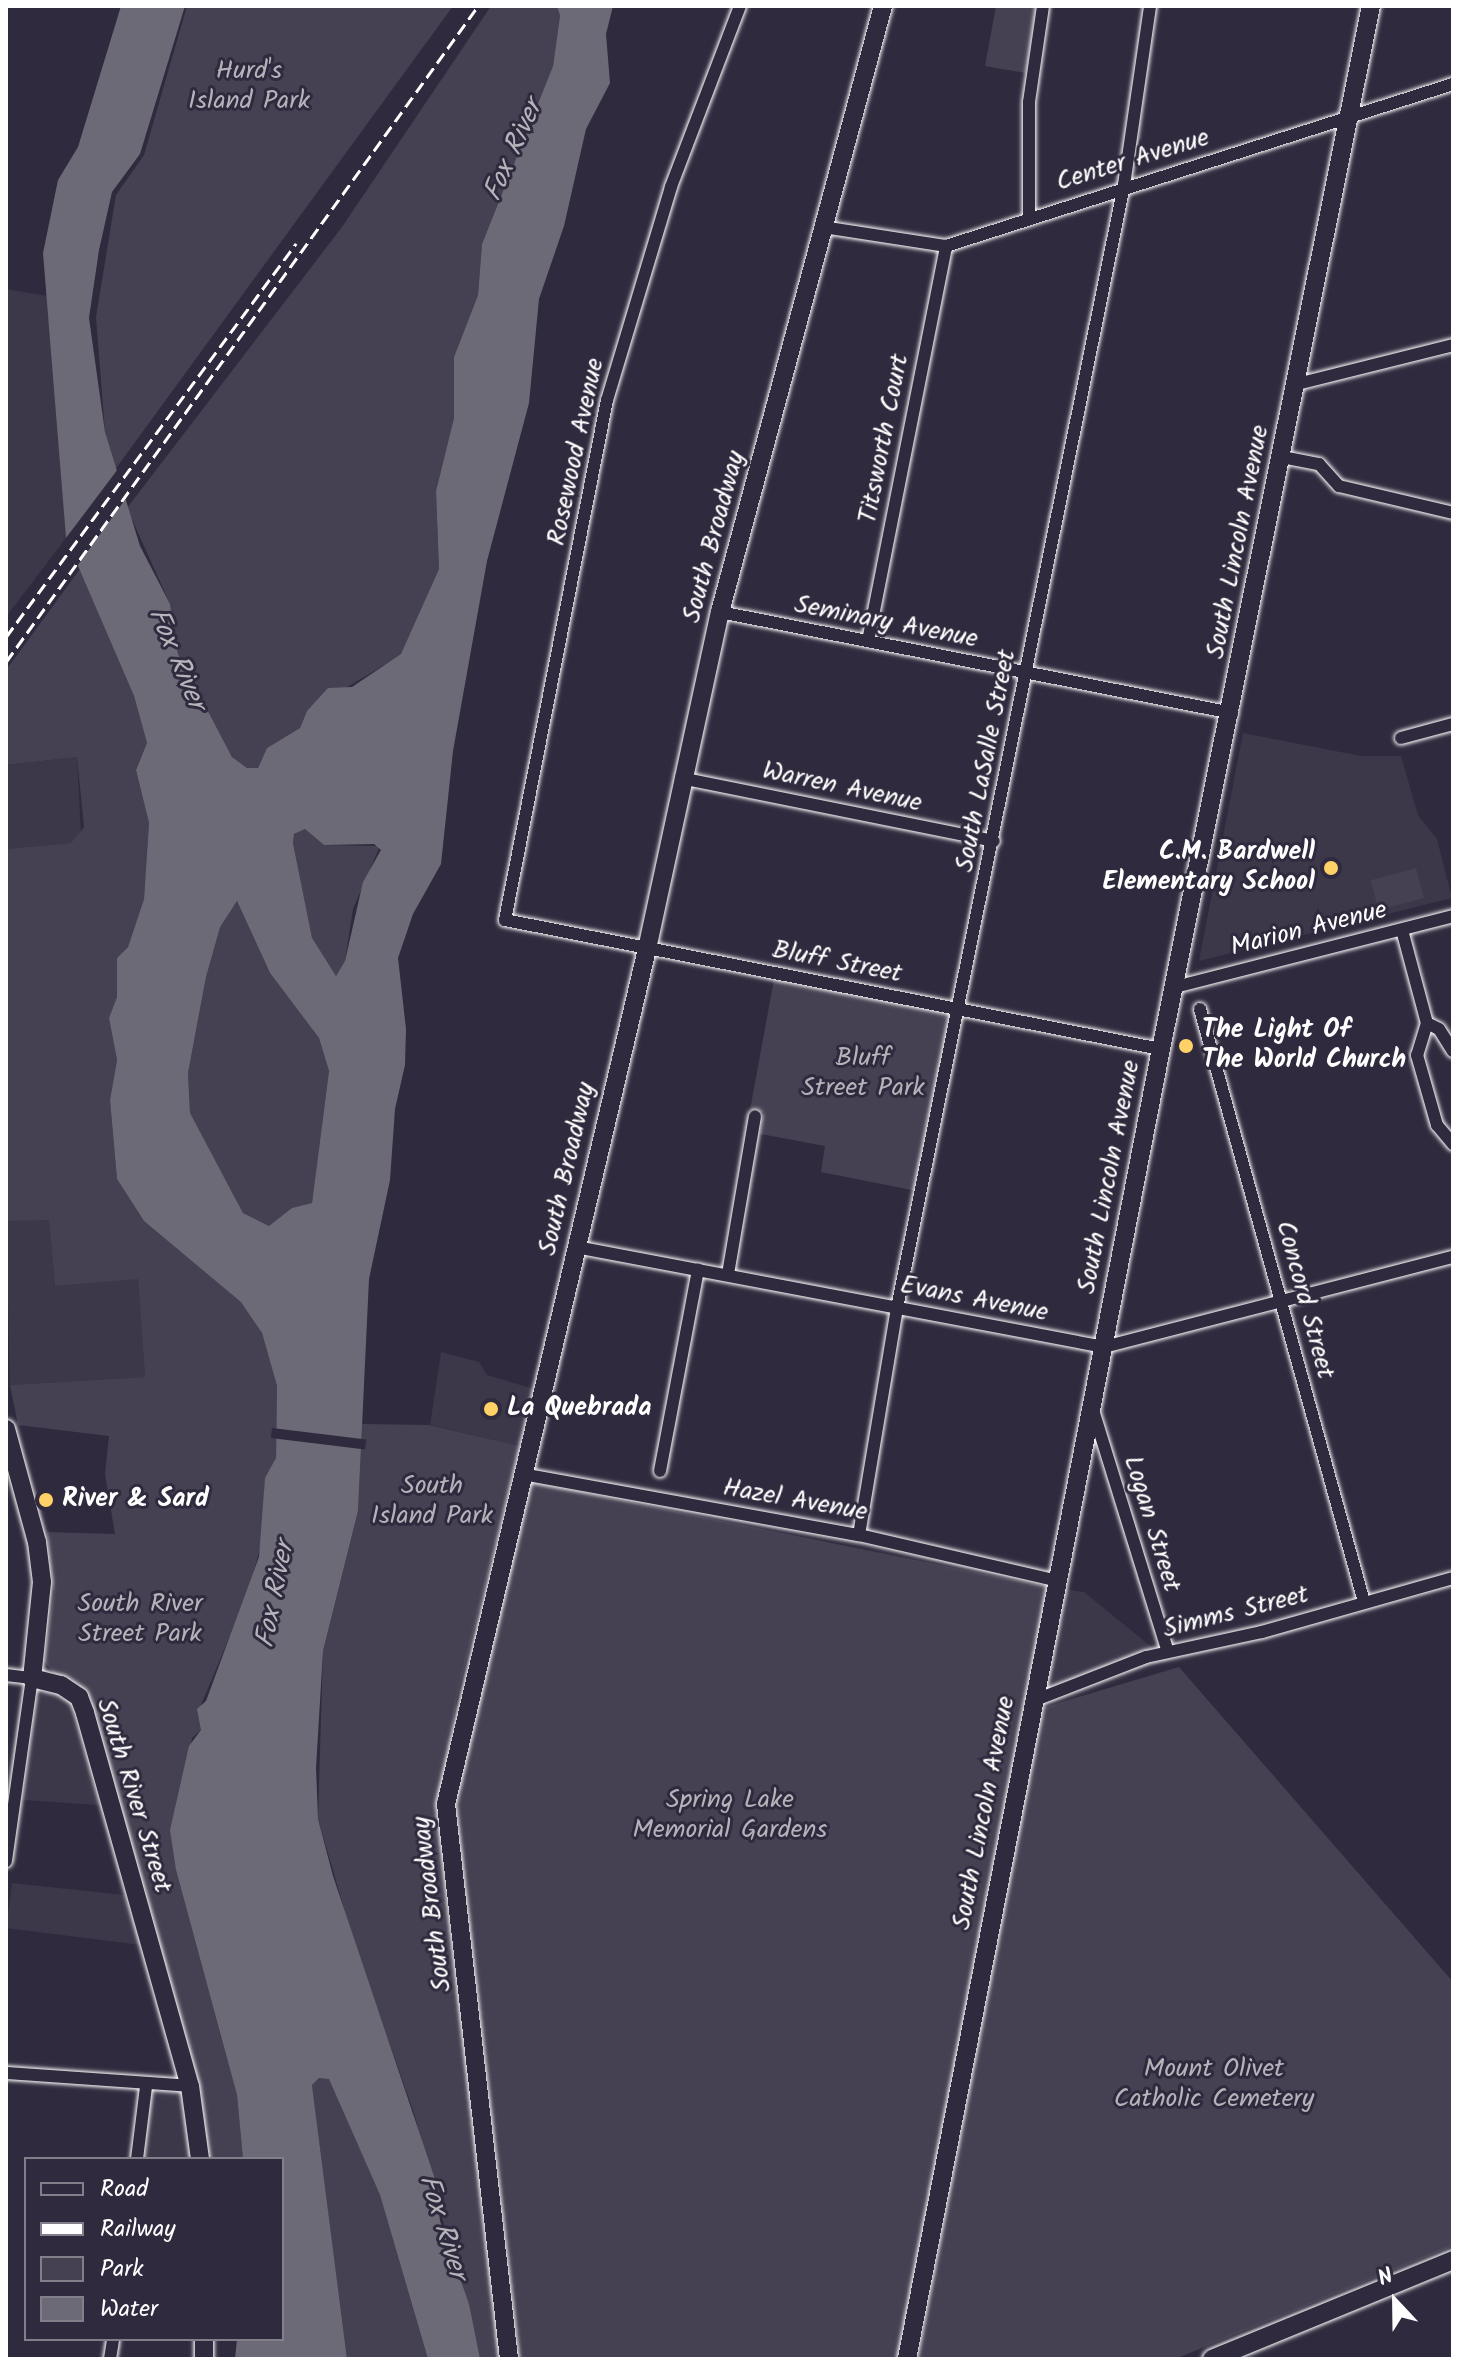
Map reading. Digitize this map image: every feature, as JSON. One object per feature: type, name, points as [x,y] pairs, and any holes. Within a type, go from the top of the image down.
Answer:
[{"type":"street","name":"Rosewood Avenue","points":[[505,920],[607,400],[671,187],[740,6]]},
{"type":"street","name":"South Broadway","points":[[509,2359],[446,1804],[647,949],[681,778],[720,612],[883,6]]},
{"type":"street","points":[[1029,217],[1029,102],[1043,6]]},
{"type":"street","name":"South LaSalle Street","points":[[860,1529],[897,1308],[961,1009],[1124,185],[1150,6]]},
{"type":"street","name":"South Lincoln Avenue","points":[[907,2359],[1161,1049],[1232,713],[1371,6]]},
{"type":"street","name":"Center Avenue","points":[[823,227],[946,246],[1124,185],[1453,84]]},
{"type":"street","name":"Titsworth Court","points":[[868,641],[946,246]]},
{"type":"street","points":[[1297,384],[1453,345]]},
{"type":"street","points":[[1282,457],[1319,464],[1339,486],[1453,513]]},
{"type":"street","name":"Seminary Avenue","points":[[720,612],[1232,713]]},
{"type":"street","points":[[1401,738],[1453,724]]},
{"type":"street","name":"Warren Avenue","points":[[681,778],[994,841]]},
{"type":"street","name":"Marion Avenue","points":[[1175,987],[1453,916]]},
{"type":"street","name":"Bluff Street","points":[[505,920],[1161,1049]]},
{"type":"street","points":[[1402,930],[1427,1023],[1417,1055],[1437,1125],[1453,1144]]},
{"type":"street","name":"Concord Street","points":[[1200,1009],[1364,1602]]},
{"type":"street","points":[[1427,1023],[1439,1029],[1453,1051]]},
{"type":"street","points":[[728,1274],[755,1116]]},
{"type":"street","name":"Evans Avenue","points":[[576,1247],[1104,1347],[1453,1257]]},
{"type":"street","points":[[660,1471],[698,1270]]},
{"type":"street","name":"Logan Street","points":[[1093,1410],[1168,1652]]},
{"type":"street","points":[[6,1429],[37,1542],[42,1582],[6,1861]]},
{"type":"street","name":"Hazel Avenue","points":[[522,1474],[860,1529],[1058,1581]]},
{"type":"street","name":"Simms Street","points":[[1033,1701],[1168,1652],[1453,1578]]},
{"type":"street","points":[[6,1675],[32,1678]]},
{"type":"street","name":"South River Street","points":[[32,1678],[61,1685],[79,1697],[190,2086],[200,2157]]},
{"type":"street","points":[[6,2073],[146,2087],[190,2086]]},
{"type":"street","points":[[137,2157],[146,2087]]},
{"type":"street","points":[[1212,2359],[1237,2354],[1453,2260]]},
{"type":"shaded area","points":[[6,289],[48,296],[66,538],[6,617]]},
{"type":"shaded area","name":"C.M. Bardwell Elementary School","points":[[1243,733],[1361,756],[1401,756],[1418,815],[1437,839],[1452,898],[1199,961]]},
{"type":"shaded area","points":[[77,757],[81,834],[71,843],[6,849],[6,765]]},
{"type":"shaded area","points":[[49,1219],[55,1286],[138,1278],[145,1377],[10,1385],[6,1221]]},
{"type":"shaded area","points":[[441,1352],[479,1362],[487,1375],[534,1389],[520,1446],[430,1425]]},
{"type":"shaded area","points":[[1062,1589],[1084,1592],[1169,1661],[1038,1695]]},
{"type":"shaded area","points":[[57,1692],[70,1702],[99,1805],[23,1800],[36,1700],[42,1693]]},
{"type":"shaded area","points":[[12,1883],[124,1895],[141,1945],[6,1928]]},
{"type":"shaded area","points":[[188,2088],[198,2157],[139,2157],[148,2089]]},
{"type":"green space","name":"Hurd's Island Park","points":[[187,6],[453,6],[114,471],[105,432],[96,317],[116,195],[144,155]]},
{"type":"green space","points":[[491,6],[557,6],[560,16],[553,66],[482,244],[478,295],[454,357],[454,418],[436,491],[439,569],[401,655],[307,711],[300,728],[267,748],[258,768],[247,768],[232,757],[178,654],[170,604],[127,508],[342,227]]},
{"type":"green space","points":[[996,6],[1036,6],[1026,73],[985,66]]},
{"type":"green space","name":"South River Street Park","points":[[80,569],[134,696],[147,743],[136,770],[149,823],[144,899],[128,947],[117,958],[117,997],[109,1018],[117,1060],[110,1100],[117,1179],[144,1221],[241,1301],[262,1333],[277,1386],[276,1458],[264,1487],[264,1535],[247,1595],[201,1705],[201,1730],[192,1738],[176,1870],[237,2095],[243,2157],[209,2157],[199,2084],[94,1712],[78,1684],[55,1675],[44,1661],[54,1593],[47,1532],[115,1534],[105,1474],[109,1436],[18,1425],[10,1385],[145,1377],[138,1279],[55,1286],[49,1220],[6,1221],[6,849],[71,843],[84,827],[77,757],[6,765],[6,670]]},
{"type":"green space","points":[[305,829],[324,845],[380,846],[353,909],[345,961],[336,976],[312,939],[293,843],[294,834]]},
{"type":"green space","points":[[1416,868],[1424,898],[1379,910],[1371,880]]},
{"type":"green space","points":[[237,901],[270,973],[319,1038],[329,1071],[312,1203],[293,1208],[269,1226],[243,1213],[190,1114],[188,1073],[206,977],[219,927]]},
{"type":"green space","name":"Bluff Street Park","points":[[775,974],[961,1009],[922,1192],[821,1172],[825,1146],[760,1134],[764,1112],[750,1110]]},
{"type":"green space","name":"South Island Park","points":[[362,1424],[429,1425],[520,1446],[457,1697],[441,1804],[445,1890],[504,2359],[480,2359],[414,2113],[353,1939],[318,1819],[323,1651],[358,1511]]},
{"type":"green space","name":"Spring Lake Memorial Gardens","points":[[530,1482],[1049,1587],[900,2359],[520,2359],[456,1803]]},
{"type":"green space","name":"Mount Olivet Catholic Cemetery","points":[[1179,1667],[1453,1982],[1453,2246],[1175,2359],[918,2359],[1042,1708]]},
{"type":"green space","points":[[319,2078],[329,2078],[380,2195],[428,2359],[347,2359],[312,2085]]},
{"type":"water","name":"Fox River","points":[[121,6],[185,6],[140,154],[112,192],[89,318],[105,432],[140,546],[170,604],[178,654],[232,757],[247,768],[258,768],[267,748],[300,728],[307,711],[328,688],[352,687],[401,654],[439,569],[436,491],[454,418],[454,357],[478,295],[482,244],[553,66],[560,16],[557,6],[613,6],[606,34],[610,83],[586,129],[564,226],[539,299],[529,403],[487,561],[453,751],[441,864],[413,914],[398,958],[406,1029],[405,1065],[395,1109],[390,1180],[369,1279],[358,1511],[323,1651],[316,1768],[318,1819],[333,1876],[435,2179],[440,2221],[469,2304],[480,2359],[428,2359],[380,2195],[329,2079],[319,2078],[312,2085],[347,2359],[235,2359],[237,2341],[284,2341],[284,2157],[243,2157],[237,2095],[176,1870],[170,1830],[189,1746],[201,1730],[197,1709],[206,1701],[259,1557],[265,1478],[276,1458],[277,1386],[262,1333],[241,1302],[144,1221],[117,1179],[110,1100],[117,1060],[109,1018],[117,997],[117,958],[128,947],[144,899],[149,823],[136,770],[147,743],[134,696],[66,538],[43,253],[58,180],[78,147]],"holes":[[[305,829],[324,845],[374,844],[381,850],[363,882],[345,961],[336,976],[312,938],[293,843],[294,834]],[[237,901],[270,973],[319,1038],[329,1071],[312,1203],[292,1208],[269,1226],[243,1213],[190,1113],[188,1073],[206,977],[220,927]]]},
{"type":"pier","points":[[118,469],[127,497],[75,569],[63,542]]},
{"type":"pier","points":[[272,1428],[366,1440],[365,1450],[271,1438]]},
{"type":"railway","points":[[6,662],[478,6]]},
{"type":"railway","points":[[6,637],[296,243]]},
{"type":"place","name":"C.M. Bardwell Elementary School","points":[[1331,868]]},
{"type":"place","name":"The Light Of The World Church","points":[[1186,1046]]},
{"type":"place","name":"La Quebrada","points":[[491,1409]]},
{"type":"place","name":"River & Sard","points":[[46,1500]]}]
